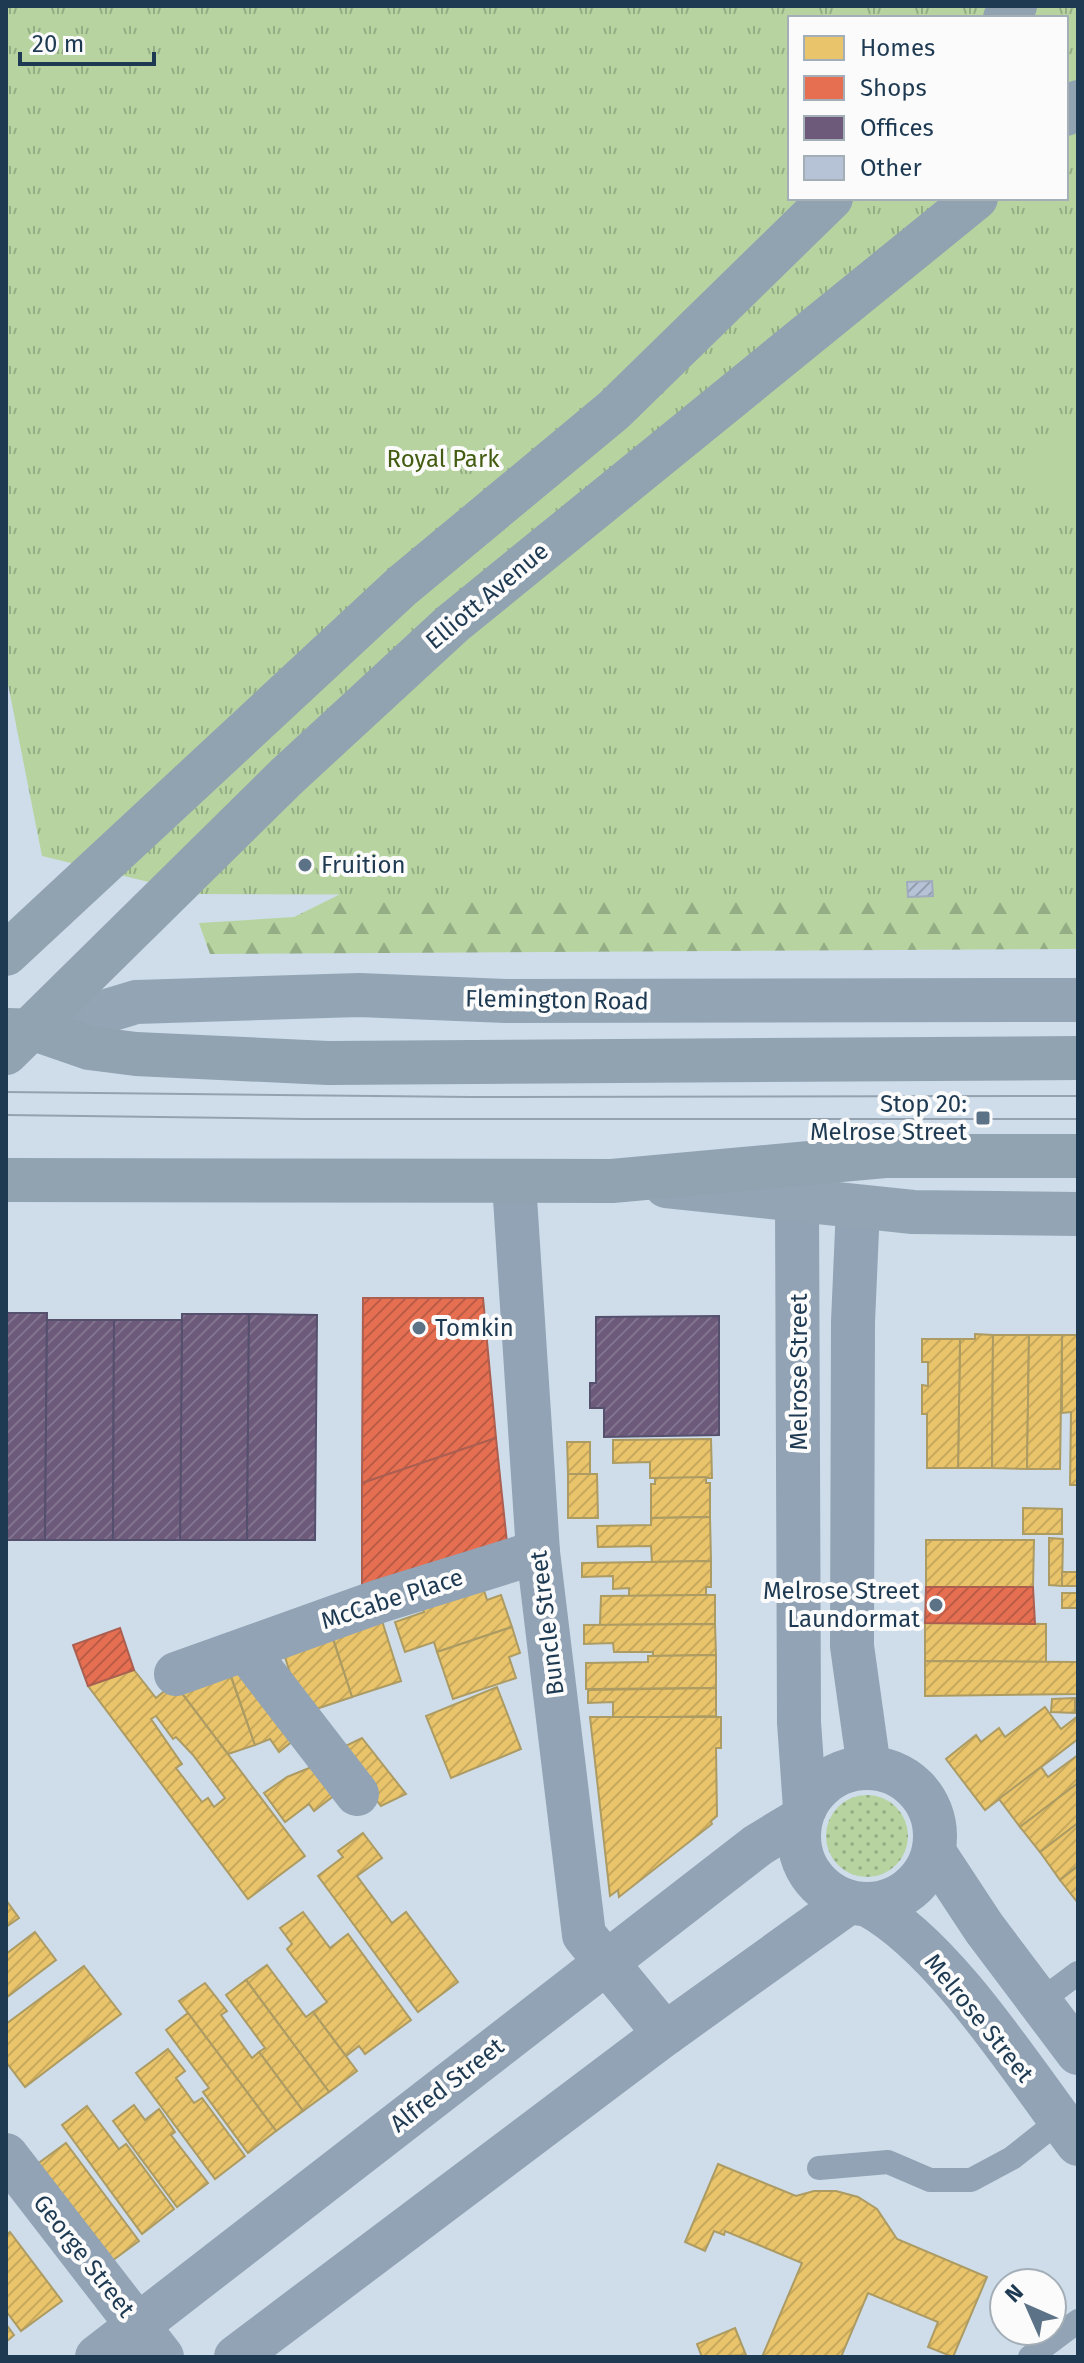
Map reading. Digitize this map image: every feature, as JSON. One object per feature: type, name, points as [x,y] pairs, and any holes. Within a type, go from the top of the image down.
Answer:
[{"type":"highway","points":[[6,954],[402,586],[614,410],[829,200]]},
{"type":"highway","name":"Elliott Avenue","points":[[21,1036],[285,778],[441,634],[974,200]]},
{"type":"highway","points":[[21,1036],[99,1050],[328,1063],[1078,1058]]},
{"type":"highway","points":[[6,1180],[612,1181],[885,1156],[1078,1156]]},
{"type":"main road","name":"Flemington Road","points":[[21,1036],[136,1002],[344,995],[506,1001],[1078,1000]]},
{"type":"main road","points":[[612,1181],[927,1213],[1078,1214]]},
{"type":"street","name":"Buncle Street","points":[[514,1183],[538,1552],[584,1935],[665,2034]]},
{"type":"street","name":"Melrose Street","points":[[797,1201],[799,1722],[803,1813]]},
{"type":"street","points":[[858,1207],[853,1322],[852,1652],[869,1768]]},
{"type":"street","points":[[798,1544],[852,1547]]},
{"type":"street","name":"McCabe Place","points":[[176,1674],[380,1601],[538,1552]]},
{"type":"street","points":[[246,1650],[357,1794]]},
{"type":"street","points":[[869,1768],[888,1771],[917,1789],[934,1819],[934,1852],[917,1884],[886,1902],[858,1904],[832,1896],[808,1871],[801,1854],[803,1813],[832,1778],[869,1768]]},
{"type":"street","name":"Alfred Street","points":[[97,2357],[150,2341],[604,1962],[803,1813]]},
{"type":"street","points":[[934,1852],[984,1928],[1078,2053]]},
{"type":"street","name":"Melrose Street","points":[[858,1904],[912,1937],[996,2034],[1069,2132]]},
{"type":"street","points":[[236,2357],[665,2034],[858,1904]]},
{"type":"street","points":[[996,2034],[1039,2002]]},
{"type":"street","name":"George Street","points":[[6,2155],[150,2341]]},
{"type":"lane","points":[[1039,2002],[1078,1973]]},
{"type":"lane","points":[[819,2168],[888,2162],[930,2180],[971,2180],[1069,2132]]},
{"type":"lane","points":[[1030,2357],[1078,2321]]},
{"type":"green space","name":"Royal Park","points":[[6,6],[1078,6],[1078,897],[198,894],[42,856],[6,674]]},
{"type":"green space","points":[[1078,419],[1078,532],[1021,473]]},
{"type":"green space","points":[[1078,622],[1078,949],[210,954],[199,923],[294,917],[383,873]]},
{"type":"green space","points":[[859,1795],[875,1795],[890,1802],[901,1813],[908,1836],[905,1852],[896,1865],[875,1877],[859,1877],[844,1870],[833,1859],[826,1844],[826,1828],[833,1813],[844,1802]]},
{"type":"building: Homes","points":[[975,1334],[993,1335],[992,1468],[958,1468],[960,1339],[975,1339]]},
{"type":"building: Homes","points":[[993,1335],[1029,1335],[1027,1469],[992,1468]]},
{"type":"building: Homes","points":[[1029,1335],[1062,1335],[1060,1469],[1027,1469]]},
{"type":"building: Homes","points":[[1062,1335],[1078,1335],[1078,1485],[1070,1485],[1071,1412],[1062,1413]]},
{"type":"building: Homes","points":[[922,1339],[960,1339],[958,1468],[927,1468],[927,1414],[922,1414],[922,1385],[928,1386],[928,1362],[922,1362]]},
{"type":"building: Homes","points":[[711,1439],[712,1478],[650,1478],[650,1462],[613,1463],[613,1440]]},
{"type":"building: Homes","points":[[567,1442],[590,1442],[590,1474],[568,1474]]},
{"type":"building: Homes","points":[[568,1474],[597,1474],[598,1518],[568,1518]]},
{"type":"building: Homes","points":[[706,1477],[706,1483],[710,1483],[710,1517],[651,1518],[651,1484],[655,1484],[655,1478]]},
{"type":"building: Homes","points":[[1023,1508],[1062,1509],[1062,1534],[1023,1534]]},
{"type":"building: Homes","points":[[710,1517],[711,1561],[652,1562],[651,1546],[598,1547],[597,1526],[651,1525],[651,1518]]},
{"type":"building: Homes","points":[[1049,1538],[1063,1539],[1062,1586],[1049,1585]]},
{"type":"building: Homes","points":[[926,1540],[1034,1540],[1033,1587],[926,1587]]},
{"type":"building: Homes","points":[[711,1561],[711,1587],[706,1587],[706,1595],[629,1596],[629,1588],[613,1589],[613,1576],[582,1577],[582,1563]]},
{"type":"building: Homes","points":[[1062,1572],[1077,1572],[1077,1586],[1062,1586]]},
{"type":"building: Homes","points":[[482,1584],[487,1600],[501,1595],[512,1627],[437,1652],[434,1642],[405,1652],[395,1622],[424,1612],[422,1605]]},
{"type":"building: Homes","points":[[1062,1593],[1078,1593],[1078,1608],[1062,1608]]},
{"type":"building: Homes","points":[[715,1595],[715,1624],[600,1625],[601,1596]]},
{"type":"building: Homes","points":[[378,1608],[401,1681],[352,1697],[332,1635]]},
{"type":"building: Homes","points":[[925,1623],[1046,1624],[1046,1662],[925,1661]]},
{"type":"building: Homes","points":[[328,1624],[352,1697],[310,1711],[298,1698],[283,1651]]},
{"type":"building: Homes","points":[[715,1624],[716,1655],[653,1656],[653,1652],[614,1652],[613,1643],[584,1644],[584,1625]]},
{"type":"building: Homes","points":[[512,1627],[520,1653],[509,1657],[516,1678],[453,1699],[437,1652]]},
{"type":"building: Homes","points":[[716,1655],[716,1688],[586,1689],[586,1663],[648,1662],[648,1656]]},
{"type":"building: Homes","points":[[925,1661],[1077,1662],[1077,1694],[925,1696]]},
{"type":"building: Homes","points":[[226,1663],[255,1745],[228,1754],[178,1688]]},
{"type":"building: Homes","points":[[247,1663],[299,1736],[279,1752],[270,1739],[255,1745],[229,1670]]},
{"type":"building: Homes","points":[[134,1670],[156,1698],[174,1683],[305,1856],[248,1899],[88,1686]],"holes":[[[156,1716],[173,1739],[176,1737],[193,1755],[225,1798],[214,1807],[208,1798],[202,1802],[176,1768],[182,1764],[151,1719]]]},
{"type":"building: Homes","points":[[497,1687],[521,1749],[451,1778],[426,1716]]},
{"type":"building: Homes","points":[[716,1688],[716,1716],[613,1718],[613,1702],[588,1703],[588,1690]]},
{"type":"building: Homes","points":[[1075,1698],[1075,1713],[1051,1712],[1052,1699]]},
{"type":"building: Homes","points":[[1045,1707],[1061,1729],[1078,1716],[1078,1739],[985,1810],[946,1759],[976,1735],[981,1742],[999,1728],[1005,1737]]},
{"type":"building: Homes","points":[[590,1717],[721,1717],[721,1748],[716,1748],[717,1816],[711,1821],[712,1824],[619,1897],[618,1890],[610,1896]]},
{"type":"building: Homes","points":[[362,1738],[406,1794],[381,1806],[337,1750]]},
{"type":"building: Homes","points":[[1078,1755],[1078,1783],[1020,1827],[999,1799],[1041,1767],[1048,1777]]},
{"type":"building: Homes","points":[[324,1762],[344,1788],[314,1811],[309,1804],[285,1822],[264,1793],[287,1777]]},
{"type":"building: Homes","points":[[1078,1783],[1078,1823],[1040,1852],[1020,1827]]},
{"type":"building: Homes","points":[[1078,1823],[1078,1866],[1060,1880],[1040,1852]]},
{"type":"building: Homes","points":[[363,1833],[382,1858],[357,1876],[392,1923],[406,1912],[458,1982],[418,2012],[318,1876],[343,1857],[338,1851]]},
{"type":"building: Homes","points":[[1078,1866],[1078,1903],[1060,1880]]},
{"type":"building: Homes","points":[[6,1900],[19,1918],[6,1927]]},
{"type":"building: Homes","points":[[303,1912],[330,1948],[348,1934],[411,2020],[365,2054],[359,2046],[346,2056],[313,2012],[327,2002],[287,1949],[292,1944],[280,1928]]},
{"type":"building: Homes","points":[[35,1932],[56,1960],[6,1998],[6,1954]]},
{"type":"building: Homes","points":[[267,1965],[306,2017],[313,2012],[357,2071],[329,2092],[246,1980]]},
{"type":"building: Homes","points":[[84,1966],[121,2014],[25,2087],[6,2062],[6,2024]]},
{"type":"building: Homes","points":[[246,1980],[329,2092],[303,2111],[259,2052],[265,2048],[226,1995]]},
{"type":"building: Homes","points":[[205,1983],[227,2011],[221,2015],[252,2058],[259,2052],[303,2111],[276,2131],[179,2001]]},
{"type":"building: Homes","points":[[188,2013],[276,2131],[248,2153],[203,2092],[209,2088],[166,2030]]},
{"type":"building: Homes","points":[[168,2049],[185,2071],[176,2078],[194,2103],[202,2098],[245,2156],[215,2179],[136,2073]]},
{"type":"building: Homes","points":[[134,2105],[145,2120],[159,2109],[175,2132],[171,2135],[208,2183],[177,2207],[113,2121]]},
{"type":"building: Homes","points":[[87,2106],[119,2149],[126,2144],[174,2209],[142,2234],[62,2125]]},
{"type":"building: Homes","points":[[66,2143],[139,2241],[109,2263],[36,2165]]},
{"type":"building: Homes","points":[[718,2164],[796,2196],[814,2191],[836,2191],[858,2197],[877,2209],[897,2239],[987,2277],[953,2357],[928,2347],[938,2322],[868,2293],[841,2357],[762,2357],[802,2263],[725,2231],[724,2235],[714,2231],[705,2251],[685,2242]]},
{"type":"building: Homes","points":[[10,2232],[62,2301],[21,2331],[6,2311],[6,2235]]},
{"type":"building: Homes","points":[[6,2324],[14,2335],[6,2342]]},
{"type":"building: Homes","points":[[735,2328],[746,2355],[702,2357],[697,2344]]},
{"type":"building: Shops","points":[[363,1298],[483,1298],[496,1438],[362,1483]]},
{"type":"building: Shops","points":[[496,1438],[507,1543],[362,1592],[362,1483]]},
{"type":"building: Shops","points":[[926,1587],[1033,1587],[1035,1624],[925,1623]]},
{"type":"building: Shops","points":[[120,1628],[134,1670],[88,1686],[73,1645]]},
{"type":"building: Offices","points":[[6,1313],[47,1313],[45,1540],[6,1540]]},
{"type":"building: Offices","points":[[182,1314],[249,1314],[247,1540],[180,1540]]},
{"type":"building: Offices","points":[[249,1314],[317,1315],[315,1540],[247,1540]]},
{"type":"building: Offices","points":[[719,1316],[719,1435],[604,1437],[604,1408],[590,1408],[590,1383],[596,1383],[596,1317]]},
{"type":"building: Offices","points":[[47,1320],[114,1320],[113,1540],[45,1540]]},
{"type":"building: Offices","points":[[114,1320],[182,1320],[180,1540],[113,1540]]},
{"type":"building: Other","points":[[932,881],[933,896],[908,897],[907,882]]},
{"type":"tram line","points":[[6,1092],[471,1097],[1078,1096]]},
{"type":"tram line","points":[[6,1115],[305,1119],[1078,1119]]},
{"type":"place","name":"Fruition","points":[[305,865]]},
{"type":"place","name":"Stop 20: Melrose Street","points":[[983,1118]]},
{"type":"place","name":"Tomkin","points":[[419,1328]]},
{"type":"place","name":"Melrose Street Laundormat","points":[[936,1605]]}]
